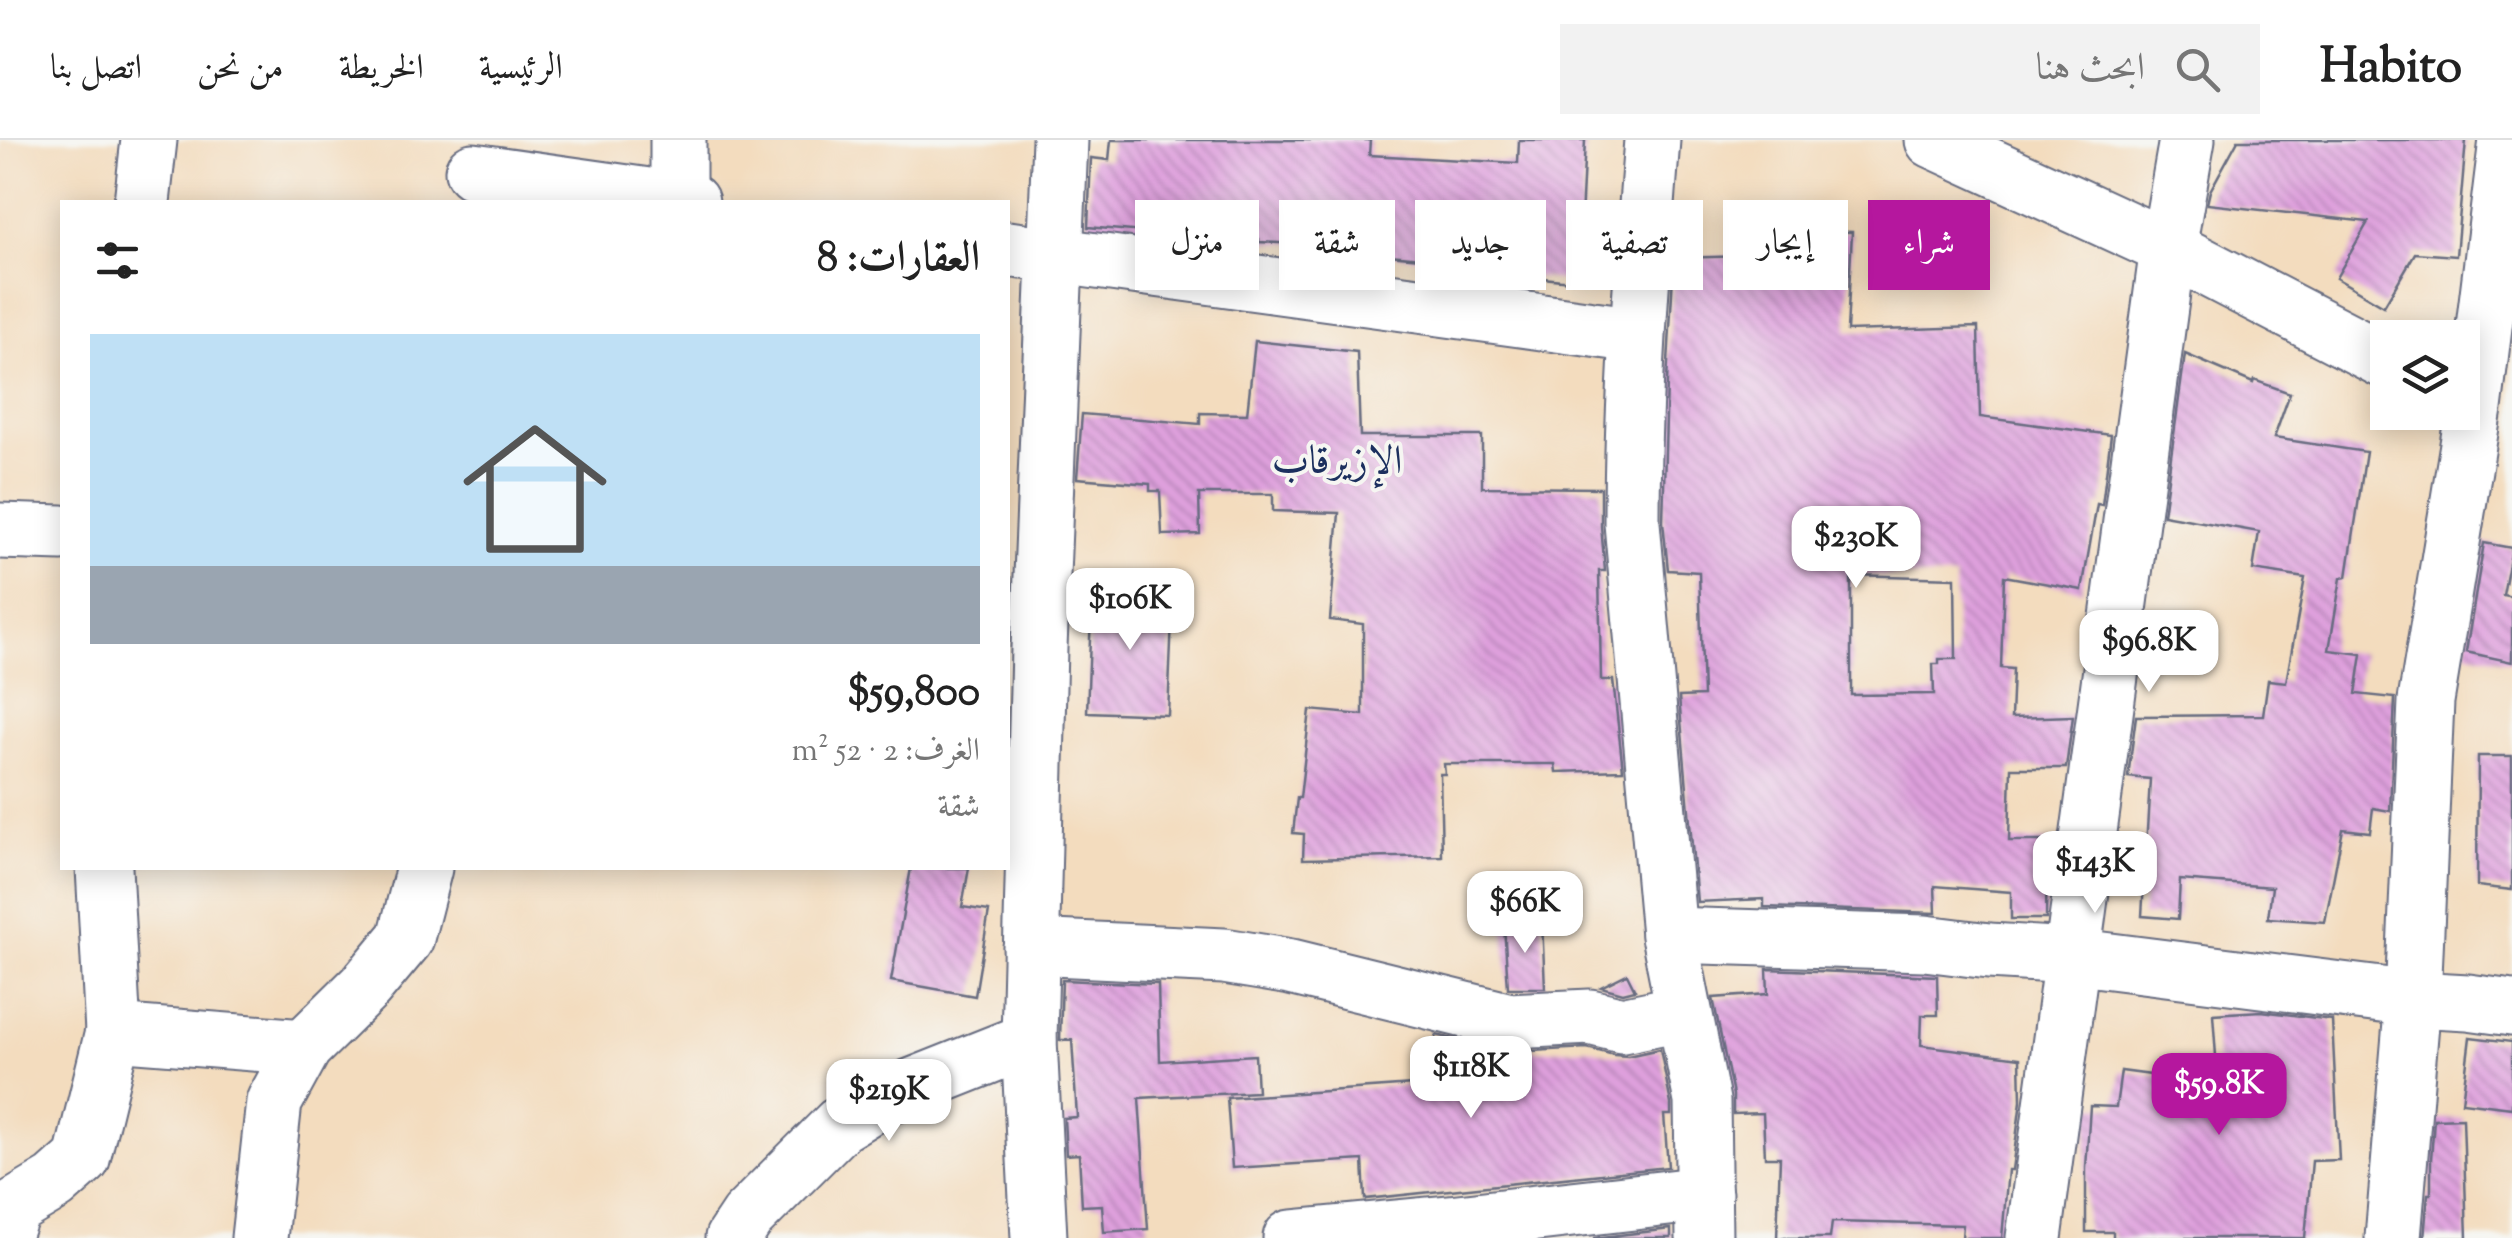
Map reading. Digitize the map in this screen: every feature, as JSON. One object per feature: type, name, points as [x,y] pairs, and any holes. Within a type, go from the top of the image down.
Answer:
[{"type":"street","points":[[142,200],[149,140]]},
{"type":"street","points":[[678,140],[684,200]]},
{"type":"street","points":[[1039,1238],[1029,1040],[1031,947],[1023,645],[1032,252],[1060,140]]},
{"type":"street","points":[[1291,1238],[1476,1220],[1704,1216],[1702,1101],[1669,935],[1632,524],[1638,336],[1652,140]]},
{"type":"street","points":[[1934,140],[2168,248],[2370,353]]},
{"type":"street","points":[[2034,1238],[2168,248],[2187,140]]},
{"type":"street","points":[[2393,1238],[2413,999],[2426,700],[2483,413],[2507,140]]},
{"type":"street","points":[[473,171],[670,200]]},
{"type":"street","points":[[1032,252],[1638,336]]},
{"type":"street","points":[[0,531],[60,533]]},
{"type":"street","points":[[2,1238],[13,1208],[55,1183],[82,1159],[113,1032],[104,870]]},
{"type":"street","points":[[259,1238],[274,1102],[304,1047],[366,986],[406,938],[423,870]]},
{"type":"street","points":[[1669,935],[1925,943],[2071,956],[2512,1008]]},
{"type":"street","points":[[1031,947],[1224,956],[1291,968],[1510,1021],[1590,1016],[1622,1025],[1684,1012]]},
{"type":"street","points":[[113,1032],[304,1047]]},
{"type":"street","points":[[733,1238],[746,1217],[840,1125],[883,1098],[1029,1040]]},
{"type":"building","points":[[1111,140],[1370,140],[1369,155],[1518,163],[1519,140],[1585,140],[1582,200],[1566,200],[1566,280],[1546,278],[1546,200],[1415,200],[1415,257],[1395,256],[1395,200],[1279,200],[1279,243],[1259,242],[1259,200],[1135,200],[1135,231],[1088,227],[1091,158],[1109,160]]},
{"type":"building","points":[[2238,140],[2466,140],[2456,256],[2415,253],[2384,306],[2336,278],[2368,222],[2207,204]]},
{"type":"building","points":[[1848,232],[1852,232],[1847,331],[1978,327],[1980,417],[2111,435],[2102,505],[2097,504],[2082,590],[2004,576],[2001,668],[2013,669],[2011,718],[2073,716],[2066,768],[2011,768],[2009,841],[2047,841],[2046,919],[2011,919],[2011,892],[1935,886],[1936,913],[1764,907],[1764,899],[1697,902],[1679,697],[1703,696],[1699,572],[1668,570],[1663,522],[1672,290],[1703,290],[1703,257],[1723,257],[1723,290],[1848,290]],"holes":[[[1851,575],[1955,578],[1956,659],[1939,659],[1939,664],[1933,664],[1934,694],[1851,695]]]},
{"type":"building","points":[[1255,341],[1357,352],[1360,436],[1482,436],[1482,487],[1601,488],[1605,571],[1599,571],[1601,680],[1613,680],[1623,770],[1556,772],[1555,764],[1444,764],[1445,774],[1440,774],[1442,856],[1303,859],[1304,834],[1293,833],[1310,710],[1363,715],[1363,624],[1330,620],[1339,513],[1273,511],[1273,494],[1199,494],[1200,534],[1162,535],[1160,491],[1150,491],[1150,484],[1077,478],[1082,414],[1200,424],[1200,413],[1247,414]]},
{"type":"building","points":[[2185,354],[2253,383],[2254,380],[2290,393],[2274,438],[2366,452],[2347,577],[2341,578],[2329,650],[2362,654],[2356,694],[2395,698],[2390,811],[2373,808],[2370,832],[2343,829],[2325,922],[2268,918],[2272,887],[2180,880],[2178,919],[2142,916],[2150,779],[2128,777],[2136,716],[2263,715],[2268,680],[2286,682],[2305,578],[2253,570],[2259,532],[2163,515]]},
{"type":"building","points":[[2484,543],[2512,548],[2503,595],[2512,597],[2512,662],[2466,652]]},
{"type":"building","points":[[1092,591],[1173,594],[1168,715],[1087,712]]},
{"type":"building","points":[[2478,756],[2512,756],[2512,890],[2477,886]]},
{"type":"building","points":[[911,870],[969,870],[962,907],[989,911],[975,996],[891,981]]},
{"type":"building","points":[[1542,922],[1545,988],[1508,988],[1504,925]]},
{"type":"building","points":[[1767,969],[1937,976],[1938,1015],[1922,1015],[1921,1045],[2020,1058],[2021,1101],[2012,1170],[2008,1170],[2002,1238],[1962,1238],[1963,1225],[1832,1222],[1830,1238],[1777,1238],[1780,1157],[1765,1157],[1763,1113],[1733,1114],[1733,1095],[1713,998],[1768,994]]},
{"type":"building","points":[[1627,974],[1635,990],[1623,993],[1601,987]]},
{"type":"building","points":[[1062,980],[1158,984],[1160,1061],[1255,1055],[1257,1092],[1139,1098],[1148,1229],[1104,1232],[1102,1205],[1082,1206],[1079,1154],[1066,1155],[1064,1118],[1077,1117],[1072,1040],[1060,1040]]},
{"type":"building","points":[[2261,1011],[2332,1020],[2339,1160],[2312,1161],[2305,1238],[2113,1238],[2113,1232],[2086,1232],[2090,1106],[2116,1107],[2121,1071],[2218,1084],[2213,1014]]},
{"type":"building","points":[[1436,1035],[1511,1052],[1587,1048],[1628,1056],[1660,1049],[1671,1104],[1671,1115],[1664,1115],[1668,1167],[1365,1199],[1363,1160],[1232,1168],[1227,1098],[1427,1084],[1426,1077],[1437,1077]]},
{"type":"building","points":[[2470,1037],[2512,1042],[2512,1108],[2462,1102]]},
{"type":"building","points":[[2463,1118],[2467,1238],[2424,1238],[2431,1194],[2434,1119]]},
{"type":"building","points":[[1671,1229],[1671,1238],[1594,1238]]},
{"type":"district","name":"الإزيرقاب","points":[[1337,463]]}]
